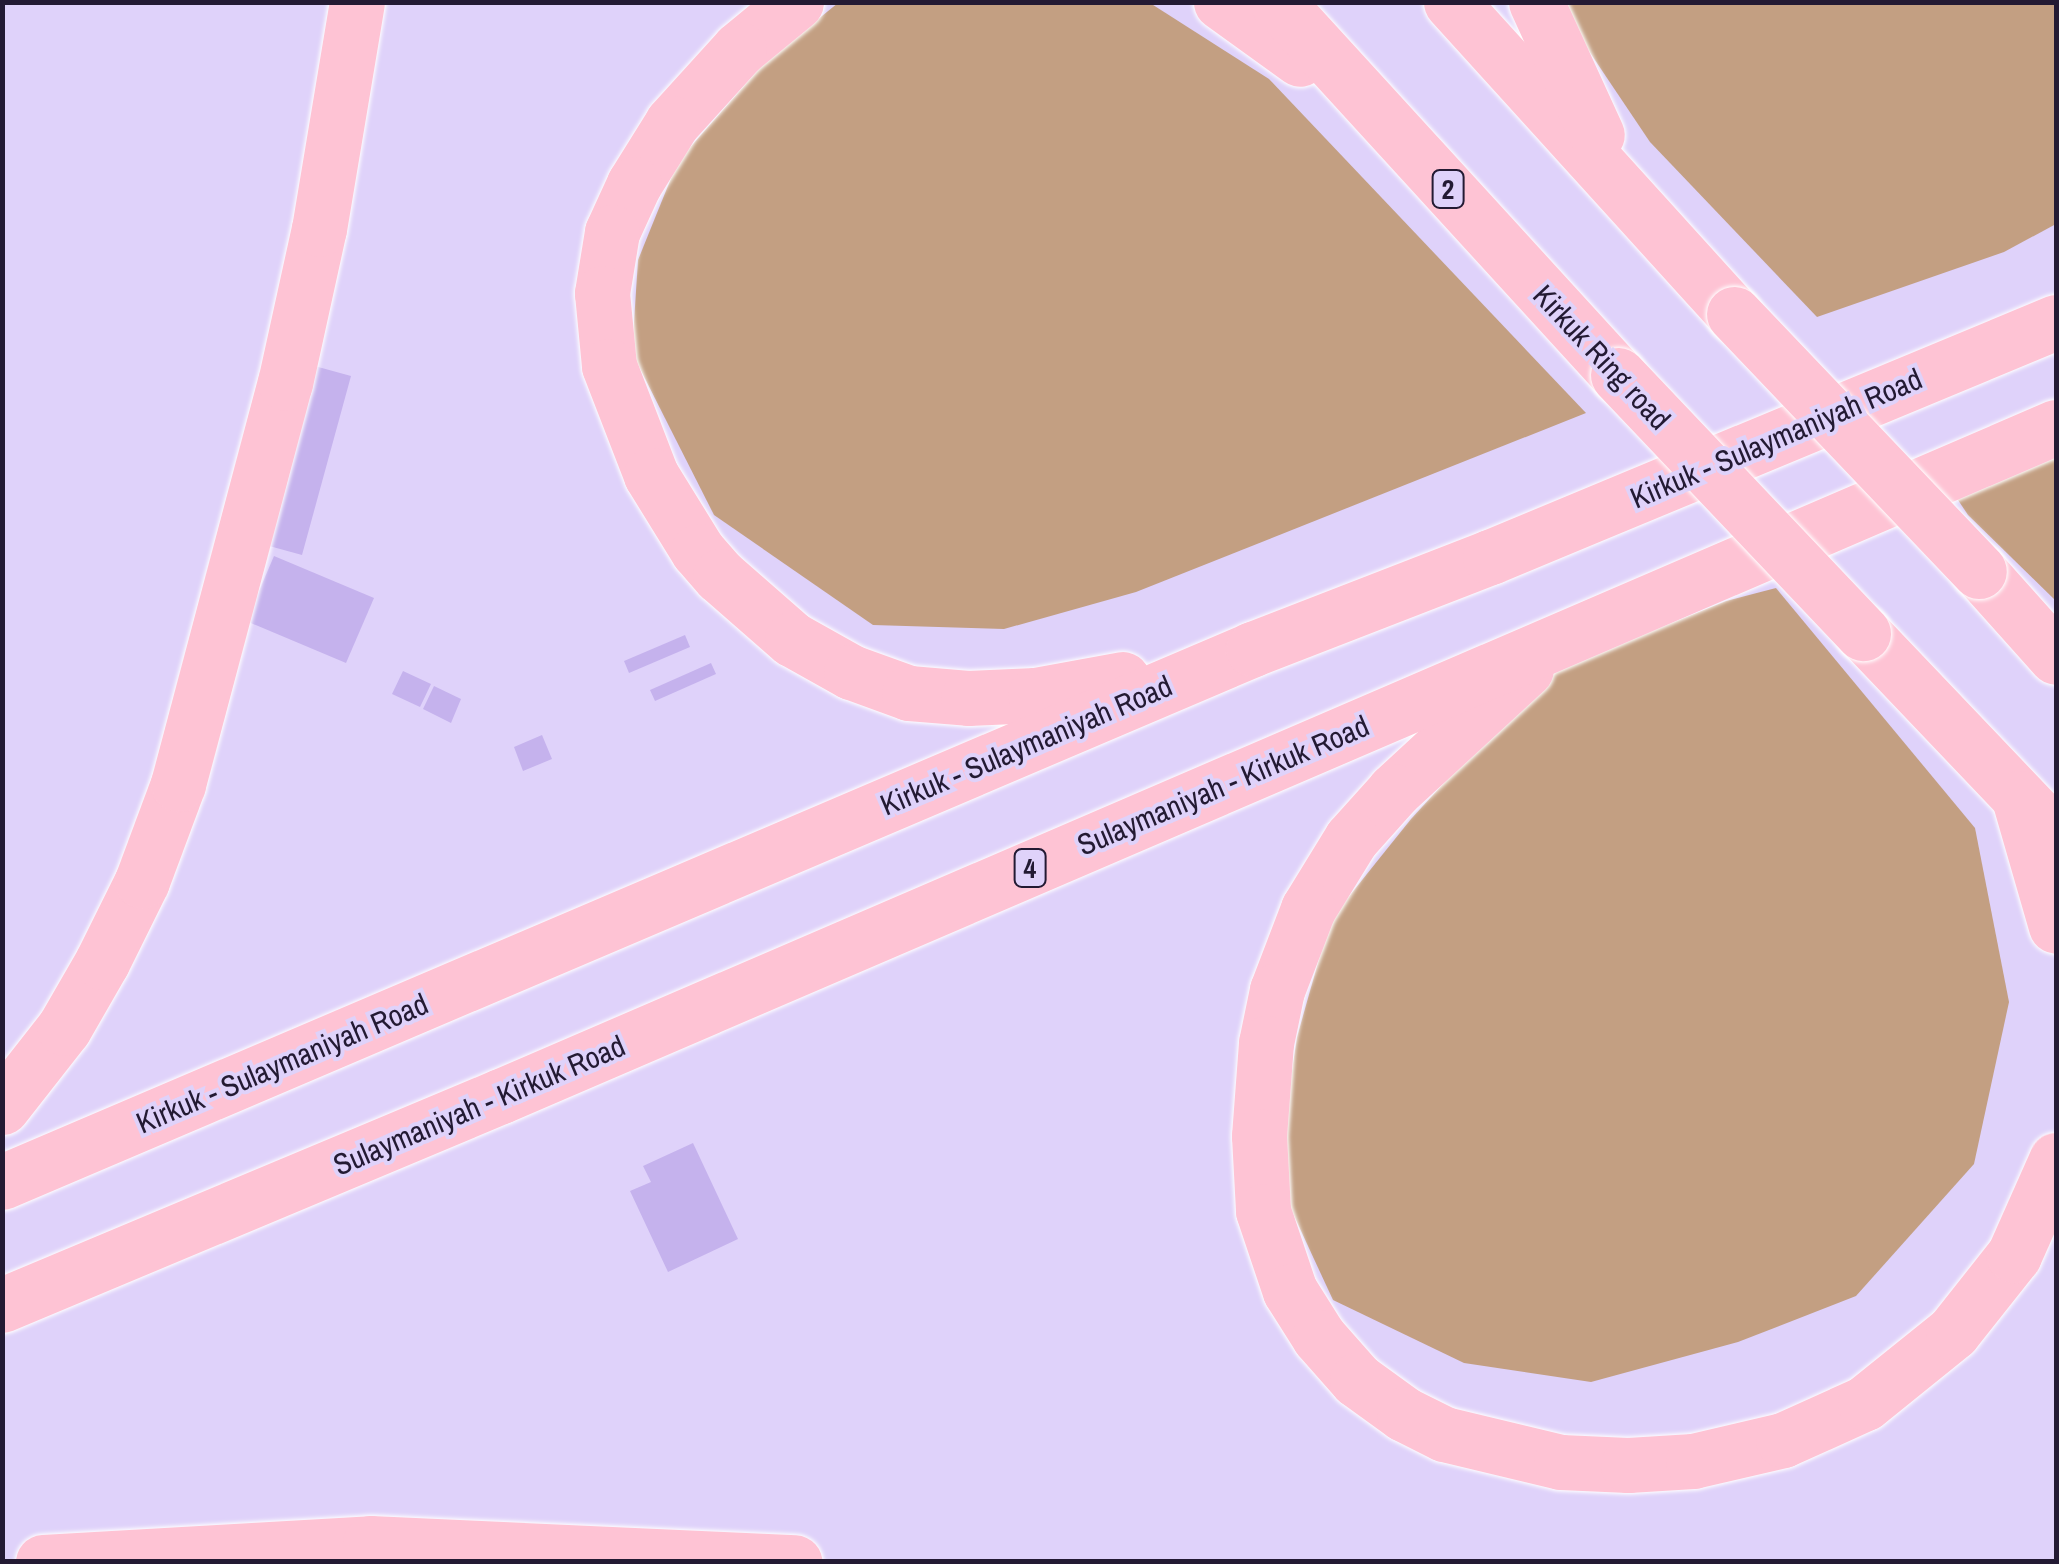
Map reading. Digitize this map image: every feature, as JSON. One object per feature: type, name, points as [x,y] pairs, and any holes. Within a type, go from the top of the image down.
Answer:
[{"type":"highway","points":[[2,1107],[64,1028],[102,962],[142,881],[178,784],[285,383],[332,156],[357,2]]},
{"type":"highway","points":[[796,2],[726,62],[672,123],[634,184],[605,262],[606,343],[617,392],[652,476],[698,551],[747,602],[792,639],[851,672],[910,693],[968,698],[1050,693],[1252,649]]},
{"type":"highway","points":[[1221,2],[1393,129]]},
{"type":"highway","name":"Kirkuk Ring road","points":[[1277,2],[1618,375],[2056,836]]},
{"type":"highway","points":[[1452,2],[1734,314],[2056,657]]},
{"type":"highway","points":[[1536,2],[1567,76],[1634,204]]},
{"type":"highway","name":"Kirkuk - Sulaymaniyah Road","points":[[2,1182],[1252,649],[1490,557],[2056,322]]},
{"type":"highway","name":"Sulaymaniyah - Kirkuk Road","points":[[2,1306],[502,1096],[2056,427]]},
{"type":"highway","points":[[1558,640],[1407,778],[1362,826],[1321,885],[1284,964],[1263,1072],[1258,1168],[1262,1200],[1274,1254],[1290,1291],[1343,1367],[1372,1393],[1423,1424],[1531,1457],[1598,1464],[1658,1464],[1724,1456],[1783,1440],[1864,1403],[1953,1332],[2014,1255],[2056,1160]]},
{"type":"highway","points":[[2018,796],[2056,926]]},
{"type":"highway","points":[[42,1562],[370,1542],[795,1562]]},
{"type":"shaded area","points":[[838,3],[1150,3],[1269,79],[1586,413],[1136,592],[1004,629],[873,625],[714,515],[632,353],[638,260],[678,161],[764,63]]},
{"type":"shaded area","points":[[1563,3],[2056,3],[2056,224],[2004,252],[1817,317],[1650,142],[1566,17]]},
{"type":"shaded area","points":[[2056,450],[2056,601],[1968,515],[1952,491]]},
{"type":"shaded area","points":[[1776,588],[1975,828],[2009,1002],[1974,1164],[1856,1296],[1738,1342],[1591,1382],[1464,1363],[1333,1300],[1276,1177],[1297,1037],[1330,920],[1411,819],[1493,729],[1557,669],[1726,601]]},
{"type":"building","points":[[311,365],[351,376],[302,555],[262,544]]},
{"type":"building","points":[[274,556],[374,598],[346,663],[246,621]]},
{"type":"building","points":[[685,635],[690,647],[629,673],[624,661]]},
{"type":"building","points":[[711,663],[716,674],[655,701],[650,690]]},
{"type":"building","points":[[403,671],[431,684],[420,707],[392,694]]},
{"type":"building","points":[[434,686],[461,699],[451,723],[423,709]]},
{"type":"building","points":[[542,735],[552,759],[523,771],[514,747]]},
{"type":"building","points":[[693,1143],[738,1239],[668,1272],[630,1191],[651,1182],[643,1166]]}]
